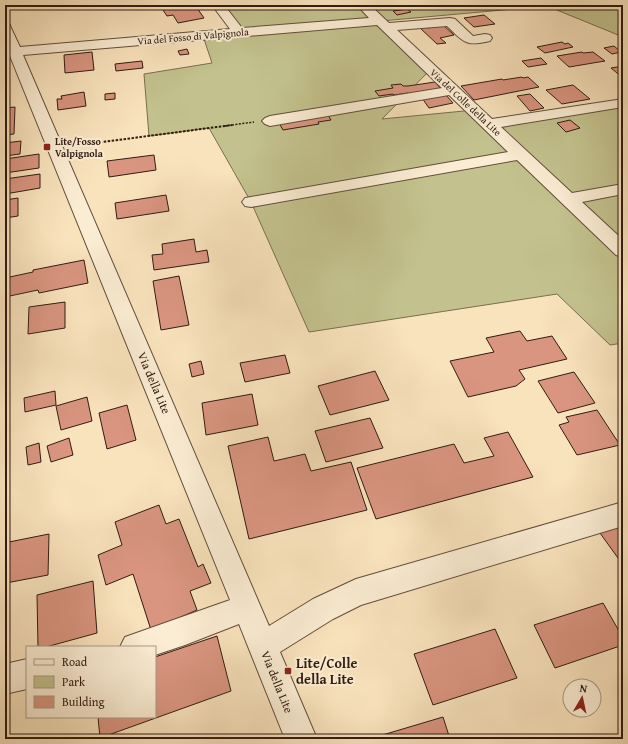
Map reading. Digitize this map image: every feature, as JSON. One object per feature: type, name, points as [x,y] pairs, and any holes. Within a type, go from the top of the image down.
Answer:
[{"type":"street","points":[[218,5],[239,32]]},
{"type":"street","name":"Via del Colle della Lite","points":[[363,5],[623,251]]},
{"type":"street","name":"Via del Fosso di Valpignola","points":[[10,52],[239,32],[450,22],[470,40],[485,38]]},
{"type":"street","name":"Via della Lite","points":[[5,28],[10,52],[18,74],[56,148],[301,739]]},
{"type":"street","points":[[262,121],[453,90]]},
{"type":"street","points":[[489,124],[623,103]]},
{"type":"street","points":[[251,202],[522,154]]},
{"type":"street","points":[[569,199],[623,189]]},
{"type":"street","points":[[262,646],[323,609],[356,593],[623,514]]},
{"type":"street","points":[[138,646],[185,631],[246,607]]},
{"type":"street","points":[[5,679],[26,674]]},
{"type":"path","points":[[56,148],[262,121]]},
{"type":"green space","points":[[273,5],[623,5],[623,37],[547,6],[381,21],[431,69],[382,119],[474,110],[489,124],[623,103],[623,343],[610,345],[557,294],[309,332],[251,202],[209,128],[149,136],[144,74],[212,63],[203,36],[239,33],[222,10]]},
{"type":"building","points":[[172,5],[195,5],[204,18],[178,23],[173,15],[167,16],[161,7]]},
{"type":"building","points":[[407,9],[411,12],[397,15],[393,11]]},
{"type":"building","points":[[484,15],[495,24],[474,27],[464,18]]},
{"type":"building","points":[[443,25],[454,35],[440,38],[446,43],[437,44],[419,27],[427,26],[428,28]]},
{"type":"building","points":[[562,42],[565,44],[568,43],[573,47],[545,53],[537,47]]},
{"type":"building","points":[[614,46],[621,52],[612,54],[604,48]]},
{"type":"building","points":[[187,49],[189,54],[180,55],[178,51]]},
{"type":"building","points":[[92,52],[94,70],[65,73],[64,55]]},
{"type":"building","points":[[582,52],[593,52],[605,61],[569,67],[557,56]]},
{"type":"building","points":[[541,58],[547,64],[528,67],[522,61]]},
{"type":"building","points":[[142,61],[143,68],[116,71],[115,64]]},
{"type":"building","points":[[623,66],[623,78],[611,68]]},
{"type":"building","points":[[528,77],[539,87],[474,100],[461,86],[502,79]]},
{"type":"building","points":[[435,82],[442,90],[410,95],[408,93],[379,96],[375,91],[393,88],[391,85],[401,84],[403,86],[408,86]]},
{"type":"building","points":[[573,85],[590,99],[562,104],[546,90]]},
{"type":"building","points":[[84,92],[86,106],[58,110],[57,99],[62,99],[61,96]]},
{"type":"building","points":[[115,93],[115,99],[105,100],[105,94]]},
{"type":"building","points":[[445,94],[453,103],[429,108],[422,98]]},
{"type":"building","points":[[530,94],[544,108],[530,111],[517,96]]},
{"type":"building","points":[[15,107],[14,134],[5,135],[5,108]]},
{"type":"building","points":[[326,112],[331,120],[318,122],[319,124],[283,130],[279,123]]},
{"type":"building","points":[[570,120],[580,128],[566,132],[557,123]]},
{"type":"building","points":[[21,141],[20,154],[5,156],[5,143]]},
{"type":"building","points":[[39,154],[39,168],[5,173],[5,159]]},
{"type":"building","points":[[154,155],[156,170],[109,177],[107,161]]},
{"type":"building","points":[[40,174],[40,188],[5,194],[5,179]]},
{"type":"building","points":[[166,195],[169,211],[117,219],[115,203]]},
{"type":"building","points":[[18,198],[18,216],[5,218],[5,200]]},
{"type":"building","points":[[194,239],[196,252],[207,250],[209,262],[154,270],[152,255],[163,254],[162,244]]},
{"type":"building","points":[[84,260],[88,283],[39,293],[38,290],[5,297],[5,278],[33,272],[33,270]]},
{"type":"building","points":[[179,276],[189,325],[161,330],[153,281]]},
{"type":"building","points":[[65,302],[65,328],[28,334],[29,307]]},
{"type":"building","points":[[520,331],[527,341],[552,336],[567,359],[519,370],[525,379],[516,386],[468,397],[450,361],[494,352],[486,338]]},
{"type":"building","points":[[285,355],[290,373],[245,382],[240,363]]},
{"type":"building","points":[[201,361],[204,374],[192,377],[189,364]]},
{"type":"building","points":[[375,371],[389,400],[330,415],[318,386]]},
{"type":"building","points":[[574,372],[595,403],[558,413],[538,381]]},
{"type":"building","points":[[55,391],[56,405],[25,412],[24,398]]},
{"type":"building","points":[[252,394],[258,425],[206,435],[202,403]]},
{"type":"building","points":[[87,397],[92,421],[61,430],[56,406]]},
{"type":"building","points":[[127,405],[136,440],[107,449],[99,413]]},
{"type":"building","points":[[597,410],[620,445],[577,455],[559,425],[569,422],[566,417]]},
{"type":"building","points":[[370,418],[383,448],[326,462],[315,431]]},
{"type":"building","points":[[508,432],[533,477],[376,519],[357,468],[454,444],[464,463],[494,456],[484,438]]},
{"type":"building","points":[[268,437],[274,461],[305,454],[311,471],[351,462],[367,510],[249,539],[228,446]]},
{"type":"building","points":[[69,438],[73,455],[51,462],[47,446]]},
{"type":"building","points":[[39,443],[41,462],[28,465],[26,447]]},
{"type":"building","points":[[159,505],[166,524],[179,519],[198,567],[203,564],[211,583],[190,591],[197,610],[151,630],[133,574],[106,585],[98,555],[122,545],[115,522]]},
{"type":"building","points":[[623,523],[623,565],[600,533]]},
{"type":"building","points":[[49,534],[48,575],[6,583],[9,542]]},
{"type":"building","points":[[93,581],[97,633],[50,646],[38,646],[37,595]]},
{"type":"building","points":[[603,603],[623,638],[623,645],[555,668],[534,625]]},
{"type":"building","points":[[495,629],[517,678],[433,705],[414,654]]},
{"type":"building","points":[[217,636],[231,691],[156,718],[156,657]]},
{"type":"building","points":[[443,717],[450,739],[369,739]]},
{"type":"building","points":[[98,718],[156,718],[100,738]]},
{"type":"place","name":"Lite/Fosso Valpignola","points":[[47,147]]},
{"type":"place","name":"Lite/Colle della Lite","points":[[288,671]]}]
